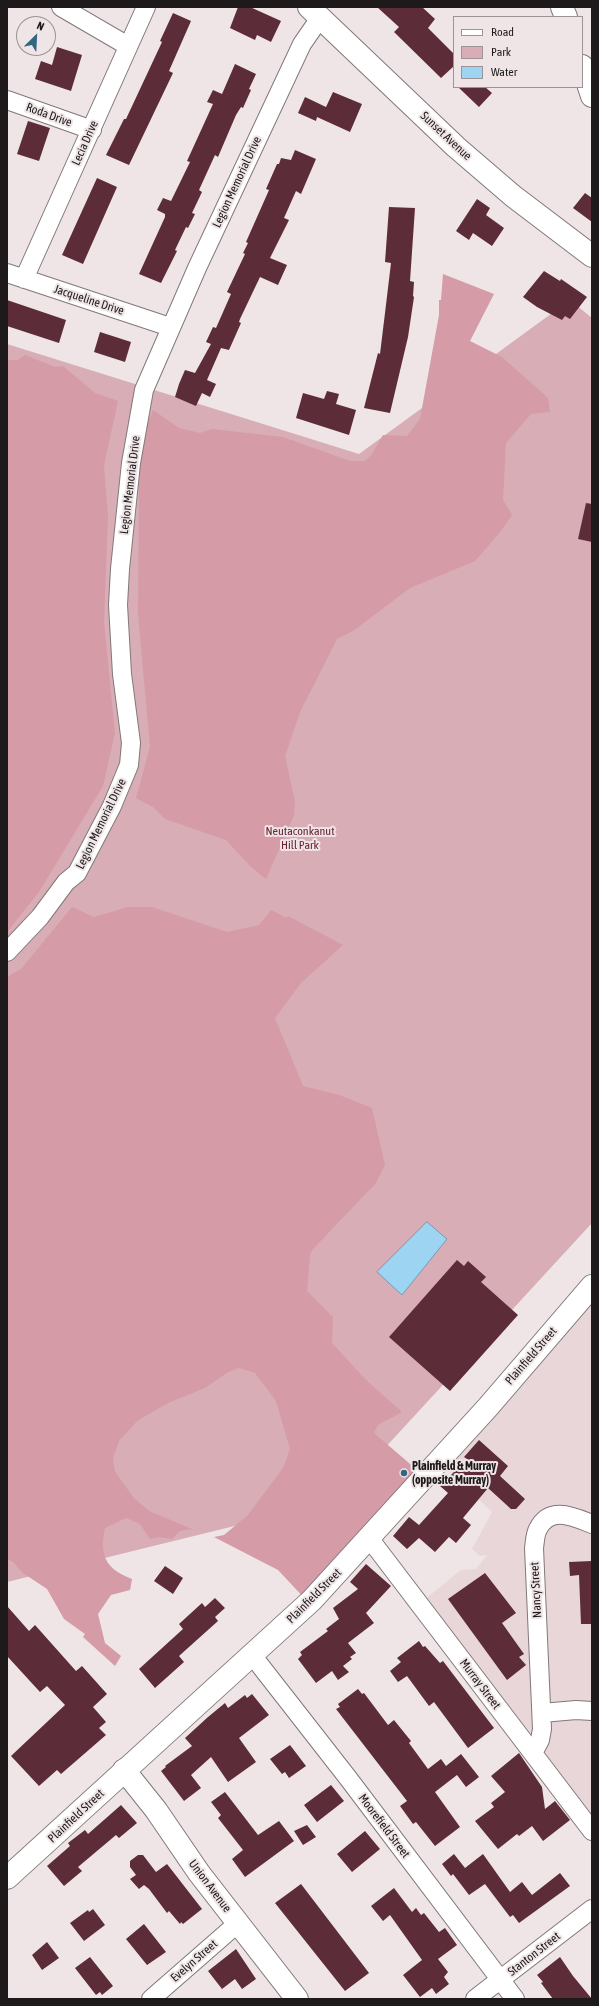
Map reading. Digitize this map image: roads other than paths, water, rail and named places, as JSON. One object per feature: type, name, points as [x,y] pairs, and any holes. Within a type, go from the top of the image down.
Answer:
[{"type":"main road","name":"Sunset Avenue","points":[[314,12],[456,147],[513,196],[592,256]]},
{"type":"main road","points":[[583,69],[592,96]]},
{"type":"main road","name":"Plainfield Street","points":[[7,1878],[312,1600],[488,1407],[592,1286]]},
{"type":"main road","name":"Union Avenue","points":[[124,1770],[238,1923],[297,1999]]},
{"type":"street","points":[[61,7],[128,46]]},
{"type":"street","name":"Lecia Drive","points":[[15,276],[92,130],[146,7]]},
{"type":"street","name":"Legion Memorial Drive","points":[[7,952],[40,917],[66,882],[77,873],[112,806],[129,765],[131,743],[130,729],[122,674],[118,630],[120,569],[131,463],[144,390],[170,327],[302,44],[314,12]]},
{"type":"street","name":"Roda Drive","points":[[7,100],[92,130]]},
{"type":"street","name":"Jacqueline Drive","points":[[15,276],[170,327]]},
{"type":"street","name":"Nancy Street","points":[[533,1753],[540,1740],[542,1713],[534,1548],[537,1530],[547,1519],[561,1514],[570,1514],[592,1524]]},
{"type":"street","name":"Murray Street","points":[[369,1538],[592,1831]]},
{"type":"street","name":"Moorefield Street","points":[[252,1655],[348,1778],[514,1999]]},
{"type":"street","points":[[542,1713],[576,1710],[592,1711]]},
{"type":"street","name":"Stanton Street","points":[[475,1999],[592,1908]]},
{"type":"street","name":"Evelyn Street","points":[[151,1999],[238,1923]]},
{"type":"water","points":[[427,1222],[447,1239],[402,1295],[377,1272]]},
{"type":"place","name":"Plainfield & Murray (opposite Murray)","points":[[404,1473]]},
{"type":"park label","name":"Neutaconkanut Hill Park","points":[[300,838]]}]
